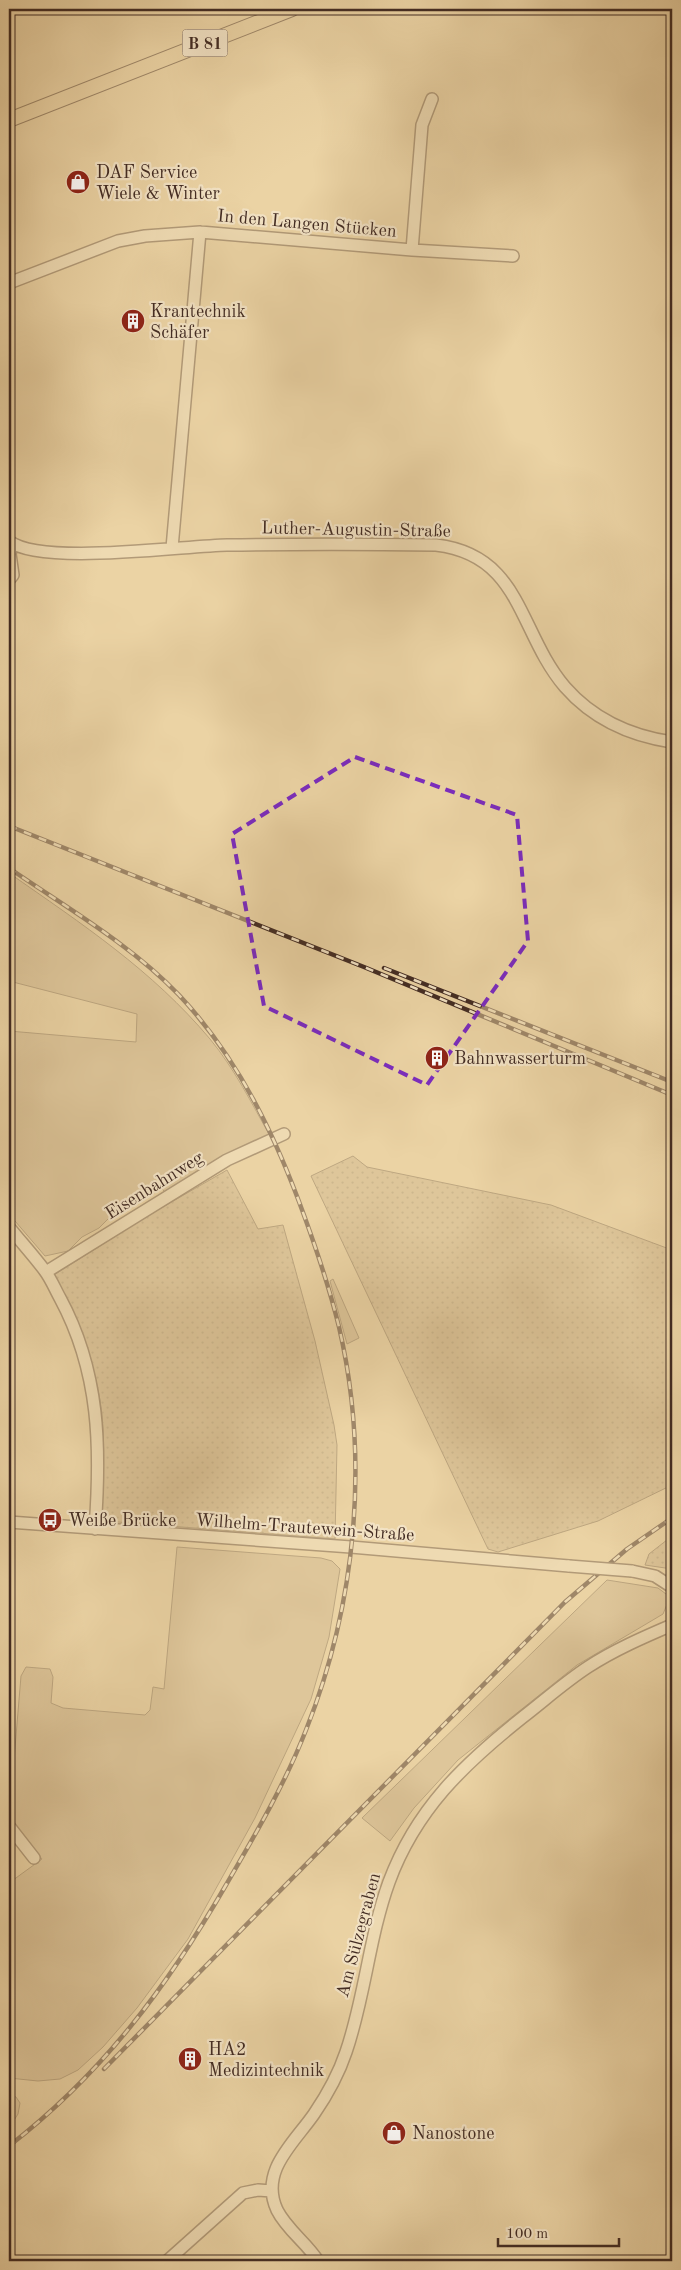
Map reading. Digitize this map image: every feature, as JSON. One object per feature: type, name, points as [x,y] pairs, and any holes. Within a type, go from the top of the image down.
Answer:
[{"type":"main road","name":"B 81","points":[[9,120],[292,9]]},
{"type":"street","name":"In den Langen Stücken","points":[[412,250],[422,125],[432,99]]},
{"type":"street","name":"In den Langen Stücken","points":[[172,548],[200,232]]},
{"type":"street","name":"In den Langen Stücken","points":[[9,283],[118,241],[145,236],[200,232],[412,250],[513,256]]},
{"type":"street","name":"Luther-Augustin-Straße","points":[[10,542],[30,549],[98,554],[236,545],[421,545],[461,549],[489,565],[506,583],[539,647],[557,676],[574,697],[596,714],[619,727],[644,736],[672,742]]},
{"type":"street","points":[[10,542],[11,577]]},
{"type":"street","name":"Eisenbahnweg","points":[[46,1272],[220,1164],[284,1134]]},
{"type":"street","points":[[9,1227],[46,1272],[68,1314],[80,1343],[95,1407],[99,1456],[96,1529]]},
{"type":"street","name":"Wilhelm-Trautewein-Straße","points":[[9,1522],[339,1546],[632,1571],[655,1576],[672,1587]]},
{"type":"street","name":"Am Sülzegraben","points":[[272,2191],[273,2177],[281,2158],[318,2107],[346,2054],[388,1883],[408,1840],[430,1805],[477,1755],[574,1676],[612,1653],[672,1625]]},
{"type":"street","points":[[9,1826],[14,1842],[34,1858]]},
{"type":"street","points":[[167,2261],[243,2193],[258,2190],[272,2191],[274,2203],[282,2218],[318,2261]]},
{"type":"highlighted area","points":[[355,757],[517,815],[528,941],[427,1085],[264,1006],[232,834]]},
{"type":"shaded area","points":[[9,873],[115,949],[188,1014],[227,1062],[270,1136],[166,1193],[153,1180],[148,1189],[117,1210],[99,1228],[82,1237],[68,1251],[45,1256],[9,1214],[9,1031],[136,1042],[137,1014],[9,981]]},
{"type":"shaded area","points":[[353,1156],[367,1167],[551,1205],[672,1250],[672,1485],[598,1521],[498,1552],[488,1549],[311,1176]]},
{"type":"shaded area","points":[[227,1170],[258,1229],[283,1225],[315,1341],[334,1425],[337,1445],[335,1539],[105,1521],[102,1514],[104,1442],[97,1383],[82,1336],[54,1275],[149,1215]]},
{"type":"shaded area","points":[[333,1279],[359,1338],[347,1344],[330,1281]]},
{"type":"shaded area","points":[[672,1536],[672,1569],[645,1565],[649,1554]]},
{"type":"shaded area","points":[[177,1547],[321,1558],[332,1561],[340,1569],[329,1637],[311,1699],[255,1818],[188,1939],[137,2008],[103,2047],[78,2070],[60,2079],[38,2081],[9,2078],[9,1883],[42,1859],[9,1820],[21,1676],[26,1667],[50,1669],[53,1677],[51,1703],[63,1708],[145,1715],[150,1710],[153,1687],[164,1689]]},
{"type":"shaded area","points":[[607,1580],[658,1588],[670,1597],[663,1614],[577,1665],[458,1760],[414,1808],[390,1841],[362,1818]]},
{"type":"shaded area","points":[[9,2093],[16,2097],[20,2103],[18,2114],[9,2128]]},
{"type":"railway","points":[[9,826],[364,967],[672,1095]]},
{"type":"railway","points":[[9,868],[97,927],[140,959],[160,977],[179,995],[220,1045],[254,1100],[294,1188],[328,1286],[339,1327],[349,1377],[354,1428],[355,1480],[353,1531],[347,1582],[337,1633],[323,1682],[306,1730],[279,1790],[204,1923],[131,2026],[74,2089],[9,2146]]},
{"type":"railway","points":[[384,968],[672,1082]]},
{"type":"railway","points":[[104,2069],[565,1602],[627,1549],[672,1518]]},
{"type":"place","name":"DAF Service Wiele & Winter","points":[[78,182]]},
{"type":"place","name":"Krantechnik Schäfer","points":[[133,321]]},
{"type":"place","name":"Bahnwasserturm","points":[[437,1058]]},
{"type":"place","name":"Weiße Brücke","points":[[50,1520]]},
{"type":"place","name":"HA2 Medizintechnik","points":[[190,2059]]},
{"type":"place","name":"Nanostone","points":[[394,2133]]}]
